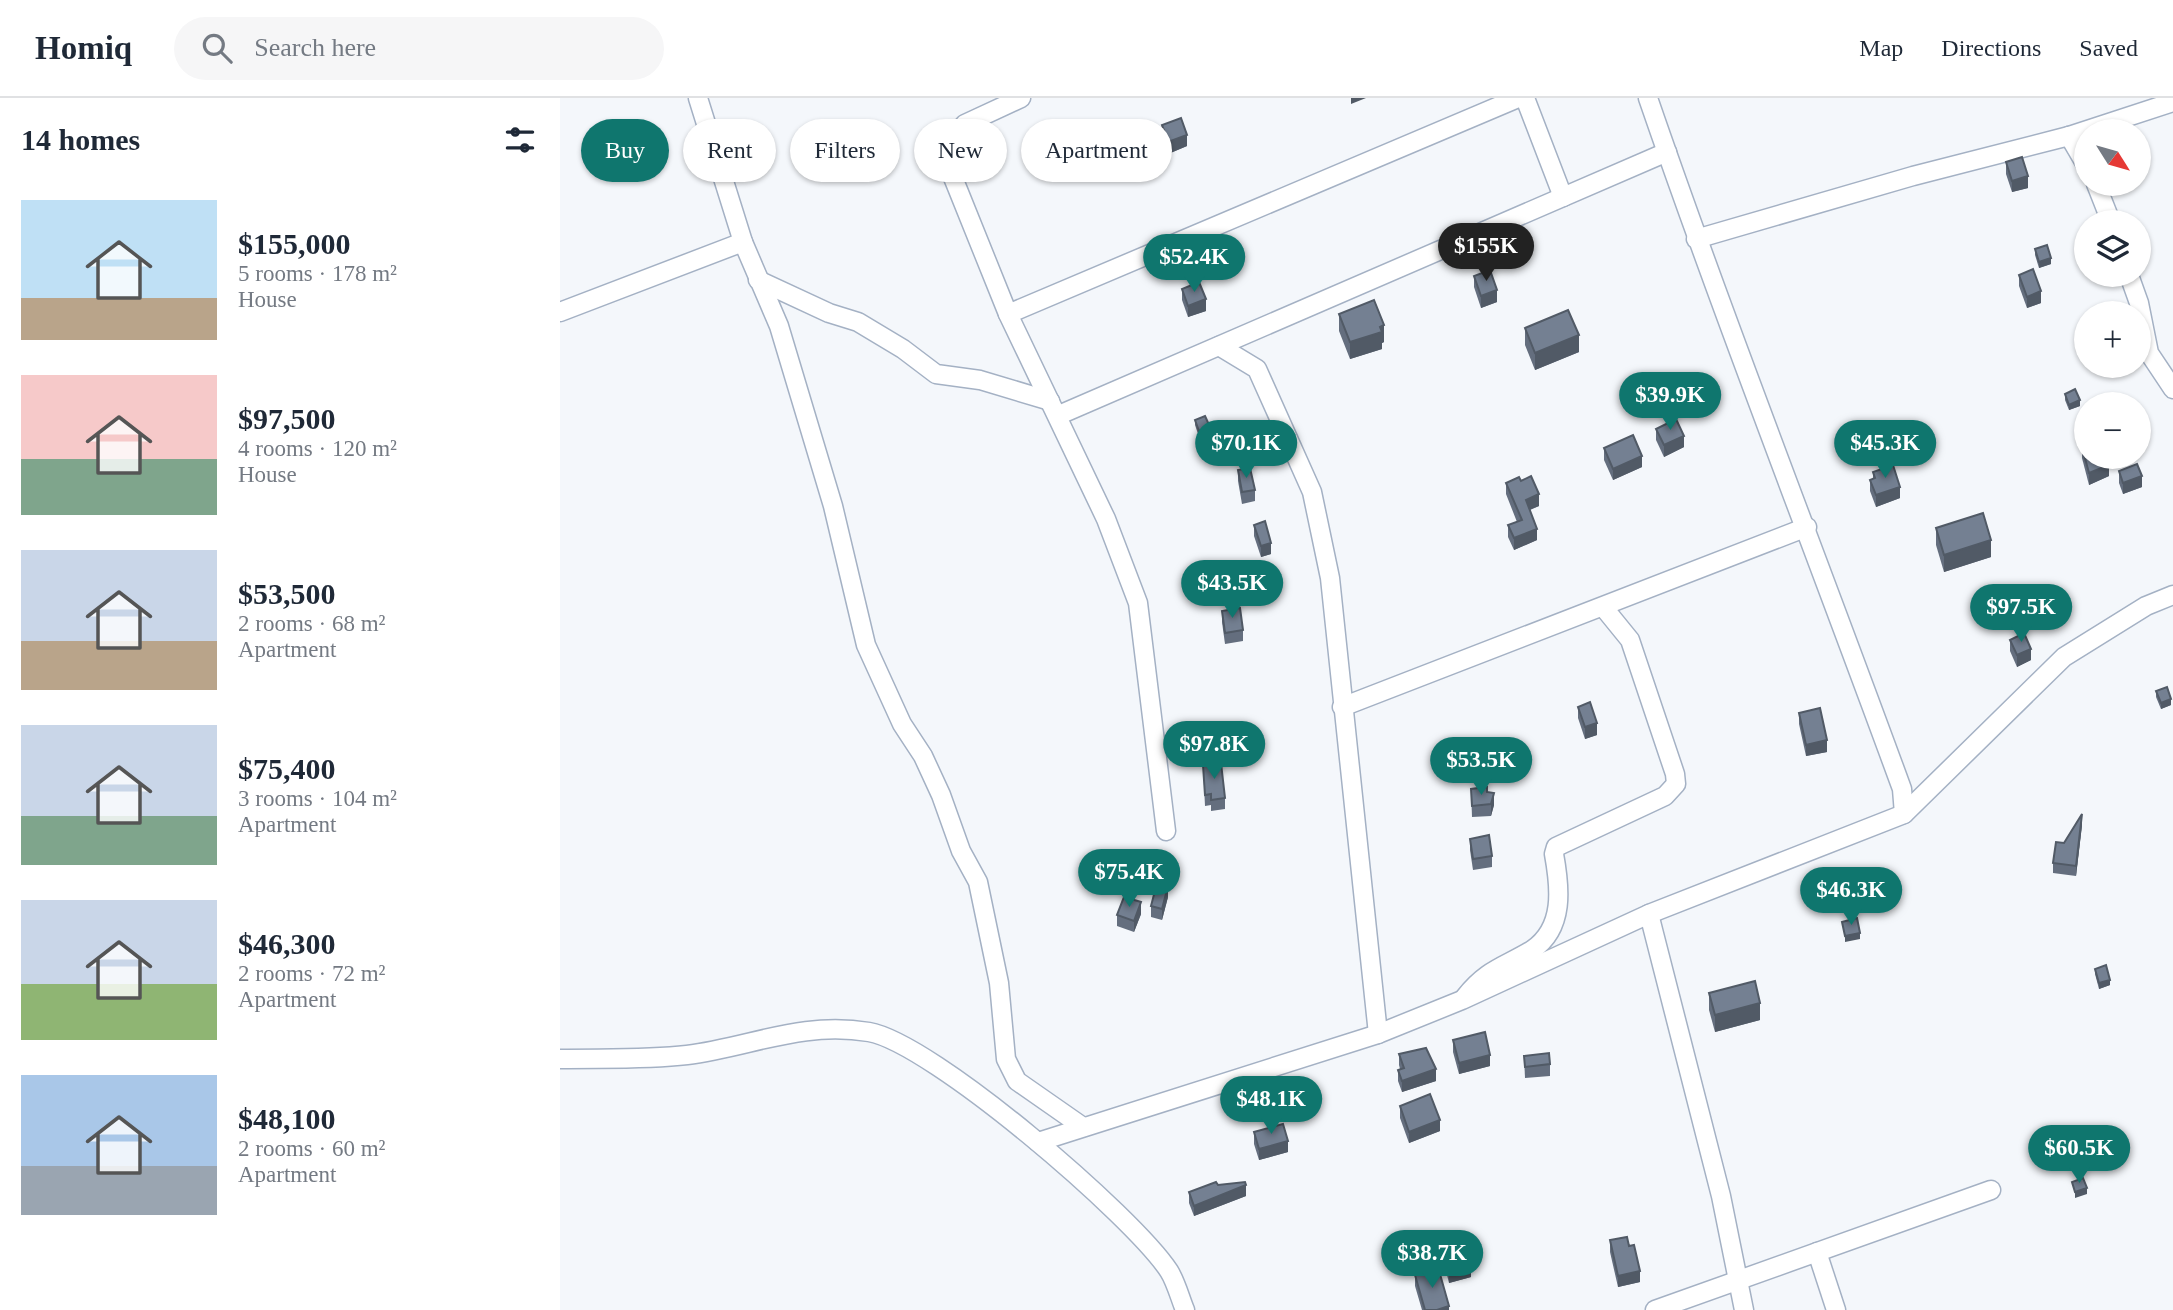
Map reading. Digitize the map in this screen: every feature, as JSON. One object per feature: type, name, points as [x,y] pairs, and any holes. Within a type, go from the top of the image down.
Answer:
[{"type":"street","points":[[698,98],[743,242],[779,326],[833,506],[866,645],[896,712],[923,756],[961,851],[978,882],[999,984],[1006,1059],[1017,1081],[1083,1127]]},
{"type":"street","points":[[1021,98],[965,124],[948,142],[948,165],[1008,314],[1106,519],[1138,603],[1166,831]]},
{"type":"street","points":[[1008,314],[1518,98]]},
{"type":"street","points":[[1525,98],[1563,197]]},
{"type":"street","points":[[1648,98],[1696,239],[1807,527],[1902,789],[1904,814]]},
{"type":"street","points":[[1696,239],[1913,176],[2069,136],[2173,102]]},
{"type":"street","points":[[2069,136],[2074,145]]},
{"type":"street","points":[[758,280],[829,313],[858,322],[904,349],[936,374],[980,380],[1054,408],[1219,345],[1667,152]]},
{"type":"street","points":[[560,312],[743,242]]},
{"type":"street","points":[[2132,287],[2149,353],[2173,389]]},
{"type":"street","points":[[1219,345],[1257,369],[1312,492],[1330,578],[1378,1034]]},
{"type":"street","points":[[1342,707],[1604,608],[1807,527]]},
{"type":"street","points":[[1038,1142],[1378,1034],[1462,1000],[1648,915],[1904,814],[2064,657],[2146,606],[2173,595]]},
{"type":"street","points":[[1462,1000],[1480,977],[1531,950],[1543,939],[1559,905],[1554,854],[1556,847],[1665,796],[1676,784],[1630,640],[1604,608]]},
{"type":"street","points":[[1648,915],[1721,1196],[1744,1310]]},
{"type":"street","points":[[560,1059],[687,1055],[794,1030],[871,1032],[933,1063],[1038,1142],[1129,1225],[1169,1272],[1185,1310]]},
{"type":"street","points":[[1655,1310],[1991,1190]]},
{"type":"street","points":[[1817,1252],[1836,1310]]},
{"type":"building","points":[[1181,118],[1187,135],[1172,141],[1172,121]]},
{"type":"building","points":[[2022,157],[2028,176],[2012,181],[2006,162]]},
{"type":"building","points":[[2047,245],[2051,258],[2039,262],[2035,249]]},
{"type":"building","points":[[2033,269],[2041,291],[2027,297],[2019,275]]},
{"type":"building","points":[[1490,270],[1497,290],[1481,296],[1474,276]]},
{"type":"building","points":[[1199,282],[1206,299],[1188,306],[1182,289]]},
{"type":"building","points":[[1374,300],[1384,325],[1380,327],[1382,332],[1350,342],[1339,314]]},
{"type":"building","points":[[1568,310],[1579,335],[1535,353],[1525,328]]},
{"type":"building","points":[[2075,389],[2074,403],[2069,405],[2065,394]]},
{"type":"building","points":[[1205,416],[1210,427],[1199,431],[1195,420]]},
{"type":"building","points":[[1676,419],[1684,436],[1664,445],[1656,429]]},
{"type":"building","points":[[1633,435],[1642,456],[1613,469],[1604,448]]},
{"type":"building","points":[[1893,465],[1900,487],[1876,495],[1870,480],[1875,478],[1873,472]]},
{"type":"building","points":[[1250,468],[1255,490],[1242,492],[1238,470]]},
{"type":"building","points":[[2139,469],[2142,476],[2123,483],[2119,471]]},
{"type":"building","points":[[1531,476],[1539,494],[1526,500],[1537,529],[1514,538],[1508,525],[1522,520],[1506,483],[1519,477],[1521,481]]},
{"type":"building","points":[[1983,513],[1991,540],[1944,555],[1936,528]]},
{"type":"building","points":[[1265,521],[1271,543],[1261,546],[1254,525]]},
{"type":"building","points":[[1240,608],[1243,630],[1225,633],[1222,611]]},
{"type":"building","points":[[2024,633],[2031,649],[2017,655],[2010,640]]},
{"type":"building","points":[[2167,687],[2171,699],[2161,703],[2156,691]]},
{"type":"building","points":[[1590,702],[1597,723],[1585,727],[1578,707]]},
{"type":"building","points":[[1820,708],[1827,740],[1806,745],[1799,713]]},
{"type":"building","points":[[1221,763],[1225,798],[1211,800],[1211,794],[1205,795],[1203,765]]},
{"type":"building","points":[[1487,787],[1487,792],[1494,793],[1491,804],[1472,806],[1471,789]]},
{"type":"building","points":[[2082,814],[2076,866],[2053,863],[2056,842],[2064,843]]},
{"type":"building","points":[[1489,835],[1492,856],[1473,859],[1470,839]]},
{"type":"building","points":[[1157,883],[1168,886],[1162,909],[1151,906]]},
{"type":"building","points":[[1124,897],[1141,902],[1134,921],[1117,915]]},
{"type":"building","points":[[1857,918],[1860,933],[1845,936],[1842,922]]},
{"type":"building","points":[[2106,965],[2110,980],[2099,983],[2095,969]]},
{"type":"building","points":[[1755,981],[1760,1003],[1715,1015],[1709,993]]},
{"type":"building","points":[[1485,1032],[1490,1055],[1459,1063],[1453,1040]]},
{"type":"building","points":[[1426,1048],[1436,1069],[1402,1081],[1398,1070],[1404,1068],[1399,1054]]},
{"type":"building","points":[[1549,1053],[1550,1064],[1525,1067],[1524,1056]]},
{"type":"building","points":[[1430,1094],[1440,1120],[1409,1132],[1400,1106]]},
{"type":"building","points":[[1283,1124],[1288,1141],[1259,1149],[1254,1132]]},
{"type":"building","points":[[2083,1178],[2087,1188],[2075,1192],[2072,1182]]},
{"type":"building","points":[[1216,1182],[1218,1185],[1245,1182],[1246,1185],[1194,1206],[1189,1192]]},
{"type":"building","points":[[1627,1237],[1629,1246],[1634,1245],[1640,1271],[1618,1276],[1610,1240]]},
{"type":"building","points":[[1466,1248],[1471,1266],[1449,1272],[1444,1252]]},
{"type":"building","points":[[1438,1267],[1449,1306],[1425,1310],[1415,1275]]}]
